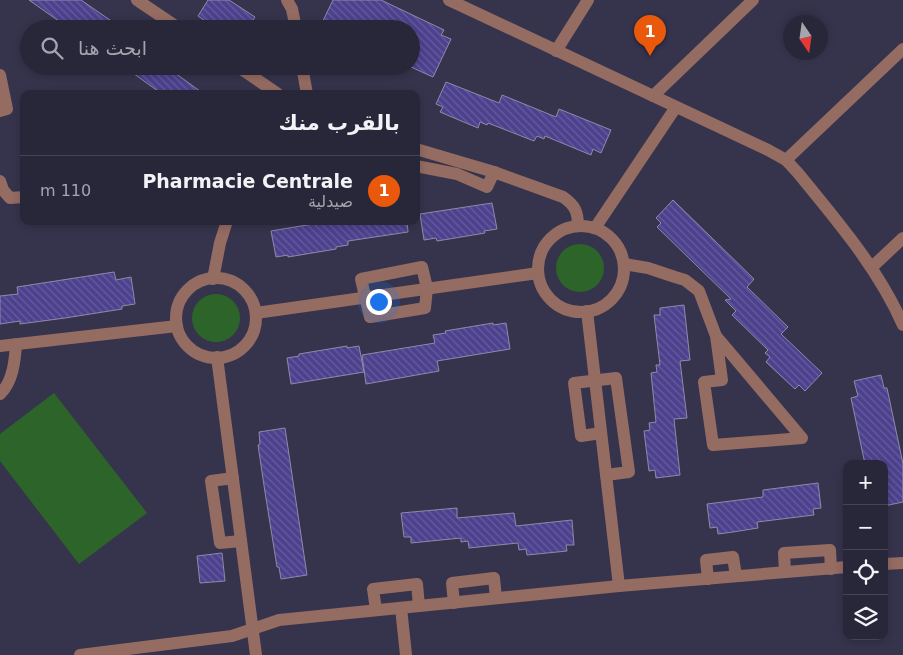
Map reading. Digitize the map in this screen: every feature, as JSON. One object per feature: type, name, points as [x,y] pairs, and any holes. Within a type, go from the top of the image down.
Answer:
[{"type":"street","points":[[137,0],[167,20]]},
{"type":"street","points":[[287,0],[292,9],[294,20]]},
{"type":"street","points":[[449,0],[786,160],[872,267],[895,307],[903,326]]},
{"type":"street","points":[[556,50],[588,0]]},
{"type":"street","points":[[653,96],[754,0]]},
{"type":"street","points":[[786,160],[903,49]]},
{"type":"street","points":[[0,75],[7,109],[0,111]]},
{"type":"street","points":[[250,75],[272,90]]},
{"type":"street","points":[[304,75],[306,90]]},
{"type":"street","points":[[595,228],[676,107]]},
{"type":"street","points":[[420,150],[494,172],[563,197],[573,204],[577,212],[578,226]]},
{"type":"street","points":[[420,167],[452,172],[487,187],[494,172]]},
{"type":"street","points":[[0,181],[3,190],[10,198],[20,198]]},
{"type":"street","points":[[213,279],[226,225]]},
{"type":"street","points":[[578,226],[595,228],[606,233],[621,252],[624,264],[622,282],[613,297],[604,305],[587,311],[574,311],[557,304],[544,291],[538,273],[540,254],[550,239],[560,231],[578,226]]},
{"type":"street","points":[[872,267],[903,238]]},
{"type":"street","points":[[624,264],[648,268],[675,276],[685,280],[699,291],[716,336],[722,380],[704,382],[713,445],[802,438],[716,336]]},
{"type":"street","points":[[422,267],[427,288],[425,308],[370,317],[366,298],[361,279],[422,267]]},
{"type":"street","points":[[256,313],[538,273]]},
{"type":"street","points":[[213,279],[225,279],[241,287],[250,296],[256,313],[255,326],[246,344],[236,352],[217,357],[201,354],[192,349],[181,336],[177,326],[177,313],[183,297],[196,284],[213,279]]},
{"type":"street","points":[[587,311],[619,586]]},
{"type":"street","points":[[0,346],[177,326]]},
{"type":"street","points":[[0,394],[4,390],[14,366],[16,344]]},
{"type":"street","points":[[217,357],[256,655]]},
{"type":"street","points":[[601,433],[581,436],[574,383],[616,378],[628,472],[606,475]]},
{"type":"street","points":[[233,478],[211,481],[220,544],[241,541]]},
{"type":"street","points":[[785,572],[784,553],[830,550],[831,569]]},
{"type":"street","points":[[708,579],[706,560],[733,557],[736,576]]},
{"type":"street","points":[[888,564],[903,563]]},
{"type":"street","points":[[80,655],[232,636],[279,620],[619,586],[843,568]]},
{"type":"street","points":[[454,603],[452,583],[494,578],[496,598]]},
{"type":"street","points":[[376,610],[374,589],[417,584],[419,606]]},
{"type":"street","points":[[401,608],[406,655]]},
{"type":"green space","points":[[580,244],[589,246],[597,251],[602,259],[604,268],[602,277],[597,285],[589,290],[580,292],[571,290],[563,285],[558,277],[556,268],[558,259],[563,251],[571,246]]},
{"type":"green space","points":[[216,294],[225,296],[233,301],[238,309],[240,318],[238,327],[233,335],[225,340],[216,342],[207,340],[199,335],[194,327],[192,318],[194,309],[199,301],[207,296]]},
{"type":"green space","points":[[54,393],[147,513],[79,564],[0,461],[0,434]]},
{"type":"building","points":[[29,0],[81,0],[110,20],[57,20]]},
{"type":"building","points":[[208,0],[229,0],[255,17],[253,20],[204,20],[198,16]]},
{"type":"building","points":[[333,0],[381,0],[444,30],[441,35],[451,39],[433,77],[420,71],[420,20],[323,20]]},
{"type":"building","points":[[136,75],[178,75],[198,90],[156,90]]},
{"type":"building","points":[[446,82],[499,103],[502,95],[556,117],[559,109],[611,130],[601,153],[593,149],[591,155],[545,136],[544,139],[537,136],[534,141],[488,123],[487,125],[480,122],[478,128],[440,112],[443,107],[436,104]]},
{"type":"building","points":[[673,200],[754,279],[747,287],[788,327],[781,334],[822,373],[805,391],[799,385],[795,389],[766,362],[770,357],[765,353],[768,350],[732,315],[736,311],[725,300],[731,299],[657,227],[661,223],[656,218]]},
{"type":"building","points":[[492,203],[497,229],[484,231],[485,233],[437,241],[436,238],[424,240],[420,214]]},
{"type":"building","points":[[307,225],[407,225],[408,232],[348,241],[348,245],[336,247],[336,249],[288,257],[288,255],[276,257],[271,231]]},
{"type":"building","points":[[114,272],[116,280],[131,277],[135,304],[122,306],[122,309],[65,318],[20,324],[20,321],[0,324],[0,296],[18,294],[17,287]]},
{"type":"building","points":[[684,305],[690,360],[680,361],[687,418],[674,419],[680,475],[656,478],[655,470],[649,471],[644,431],[650,430],[649,423],[656,422],[651,373],[657,372],[656,365],[660,365],[654,315],[660,315],[660,308]]},
{"type":"building","points":[[493,323],[493,325],[506,323],[510,349],[437,361],[439,371],[366,384],[362,355],[435,343],[433,335],[446,333],[445,331]]},
{"type":"building","points":[[347,346],[347,348],[359,346],[364,372],[291,384],[287,358],[299,356],[299,354]]},
{"type":"building","points":[[881,375],[884,388],[887,388],[903,464],[903,502],[888,505],[888,460],[864,460],[851,398],[858,396],[854,381]]},
{"type":"building","points":[[285,428],[307,575],[281,579],[279,567],[277,567],[258,445],[260,444],[259,432]]},
{"type":"building","points":[[818,483],[821,508],[813,509],[814,515],[757,522],[758,528],[718,534],[717,527],[710,528],[707,504],[763,497],[763,490]]},
{"type":"building","points":[[457,508],[457,518],[514,513],[516,526],[572,520],[574,545],[566,545],[567,551],[527,555],[526,549],[519,550],[518,543],[469,548],[468,541],[461,542],[461,538],[411,543],[411,537],[404,537],[401,513]]},
{"type":"building","points":[[222,553],[225,581],[200,583],[197,556]]},
{"type":"place","name":"Pharmacie Centrale","points":[[650,56]]}]
